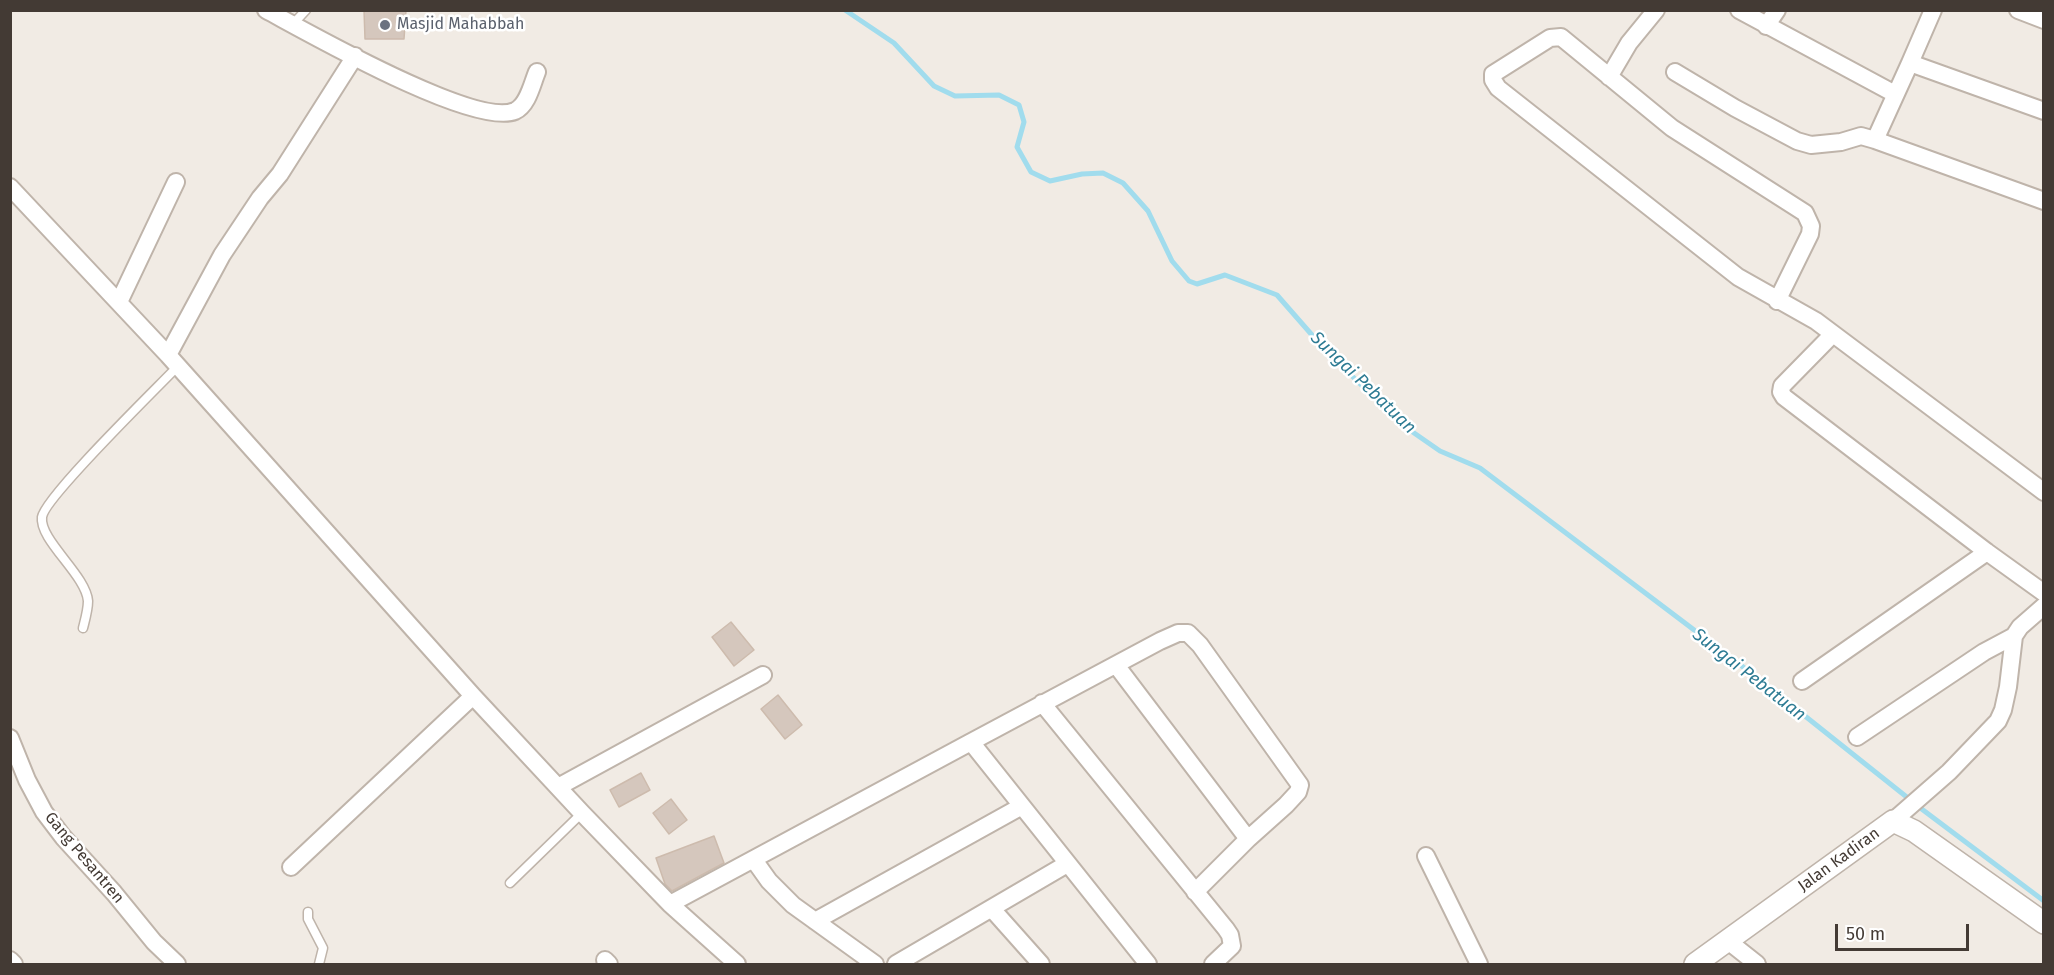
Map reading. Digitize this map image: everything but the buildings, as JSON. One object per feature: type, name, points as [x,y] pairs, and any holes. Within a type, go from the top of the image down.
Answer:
[{"type":"street","points":[[266,10],[437,96],[493,114],[512,112],[520,107],[537,72]]},
{"type":"street","points":[[1609,77],[1629,43],[1656,10]]},
{"type":"street","points":[[1739,10],[1895,94]]},
{"type":"street","points":[[1766,26],[1777,10]]},
{"type":"street","points":[[1875,140],[1933,10]]},
{"type":"street","points":[[2018,10],[2043,20]]},
{"type":"street","points":[[1777,301],[1810,234],[1811,226],[1805,213],[1672,128],[1557,36],[1496,71],[1492,77],[1498,88],[1738,277],[1777,301],[1810,318],[2043,492]]},
{"type":"street","points":[[173,361],[222,255],[260,198],[280,174],[355,56]]},
{"type":"street","points":[[1910,63],[2043,111]]},
{"type":"street","points":[[1675,72],[1797,141],[1811,145],[1841,142],[1861,136],[2043,201]]},
{"type":"street","points":[[120,302],[176,182]]},
{"type":"street","points":[[10,187],[120,302],[473,696],[670,904],[733,964]]},
{"type":"street","points":[[1832,335],[1782,386],[1782,394],[2043,593]]},
{"type":"street","points":[[1802,681],[1987,552]]},
{"type":"street","points":[[1893,821],[1964,758],[1998,721],[2008,687],[2014,636],[2020,627],[2043,606]]},
{"type":"street","points":[[670,904],[1042,703],[1178,633],[1188,633],[1193,636],[1300,786],[1298,792],[1286,805],[1195,892]]},
{"type":"street","points":[[1857,737],[1984,652],[2014,636]]},
{"type":"street","points":[[1116,665],[1248,839]]},
{"type":"street","points":[[558,787],[763,675]]},
{"type":"street","points":[[291,867],[473,696]]},
{"type":"street","points":[[1042,703],[1226,929],[1232,942],[1229,951],[1213,964]]},
{"type":"street","name":"Gang Pesantren","points":[[10,738],[27,780],[44,812],[154,942],[177,964]]},
{"type":"street","points":[[971,742],[1148,964]]},
{"type":"street","points":[[815,921],[1022,806]]},
{"type":"street","name":"Jalan Kadiran","points":[[1695,964],[1893,821],[1914,831],[2043,924]]},
{"type":"street","points":[[1426,856],[1479,964]]},
{"type":"street","points":[[754,860],[781,895],[874,964]]},
{"type":"street","points":[[896,964],[1066,864]]},
{"type":"street","points":[[992,909],[1041,964]]},
{"type":"street","points":[[1728,941],[1757,964]]},
{"type":"street","points":[[10,960],[14,964]]},
{"type":"lane","points":[[293,24],[306,10]]},
{"type":"lane","points":[[83,628],[87,612],[86,593],[46,532],[42,517],[49,504],[75,473],[173,361]]},
{"type":"lane","points":[[510,883],[582,813]]},
{"type":"lane","points":[[308,912],[312,927],[323,948],[319,964]]},
{"type":"waterway","name":"Sungai Pebatuan","points":[[845,10],[894,43],[934,86],[955,96],[999,95],[1019,105],[1024,122],[1017,147],[1031,172],[1050,181],[1082,174],[1103,173],[1123,183],[1148,211],[1172,261],[1189,281],[1197,284],[1225,275],[1277,295],[1326,351],[1404,426],[1440,451],[1480,468],[1751,673],[1923,810],[2044,901]]},
{"type":"place","name":"Masjid Mahabbah","points":[[385,25]]}]
